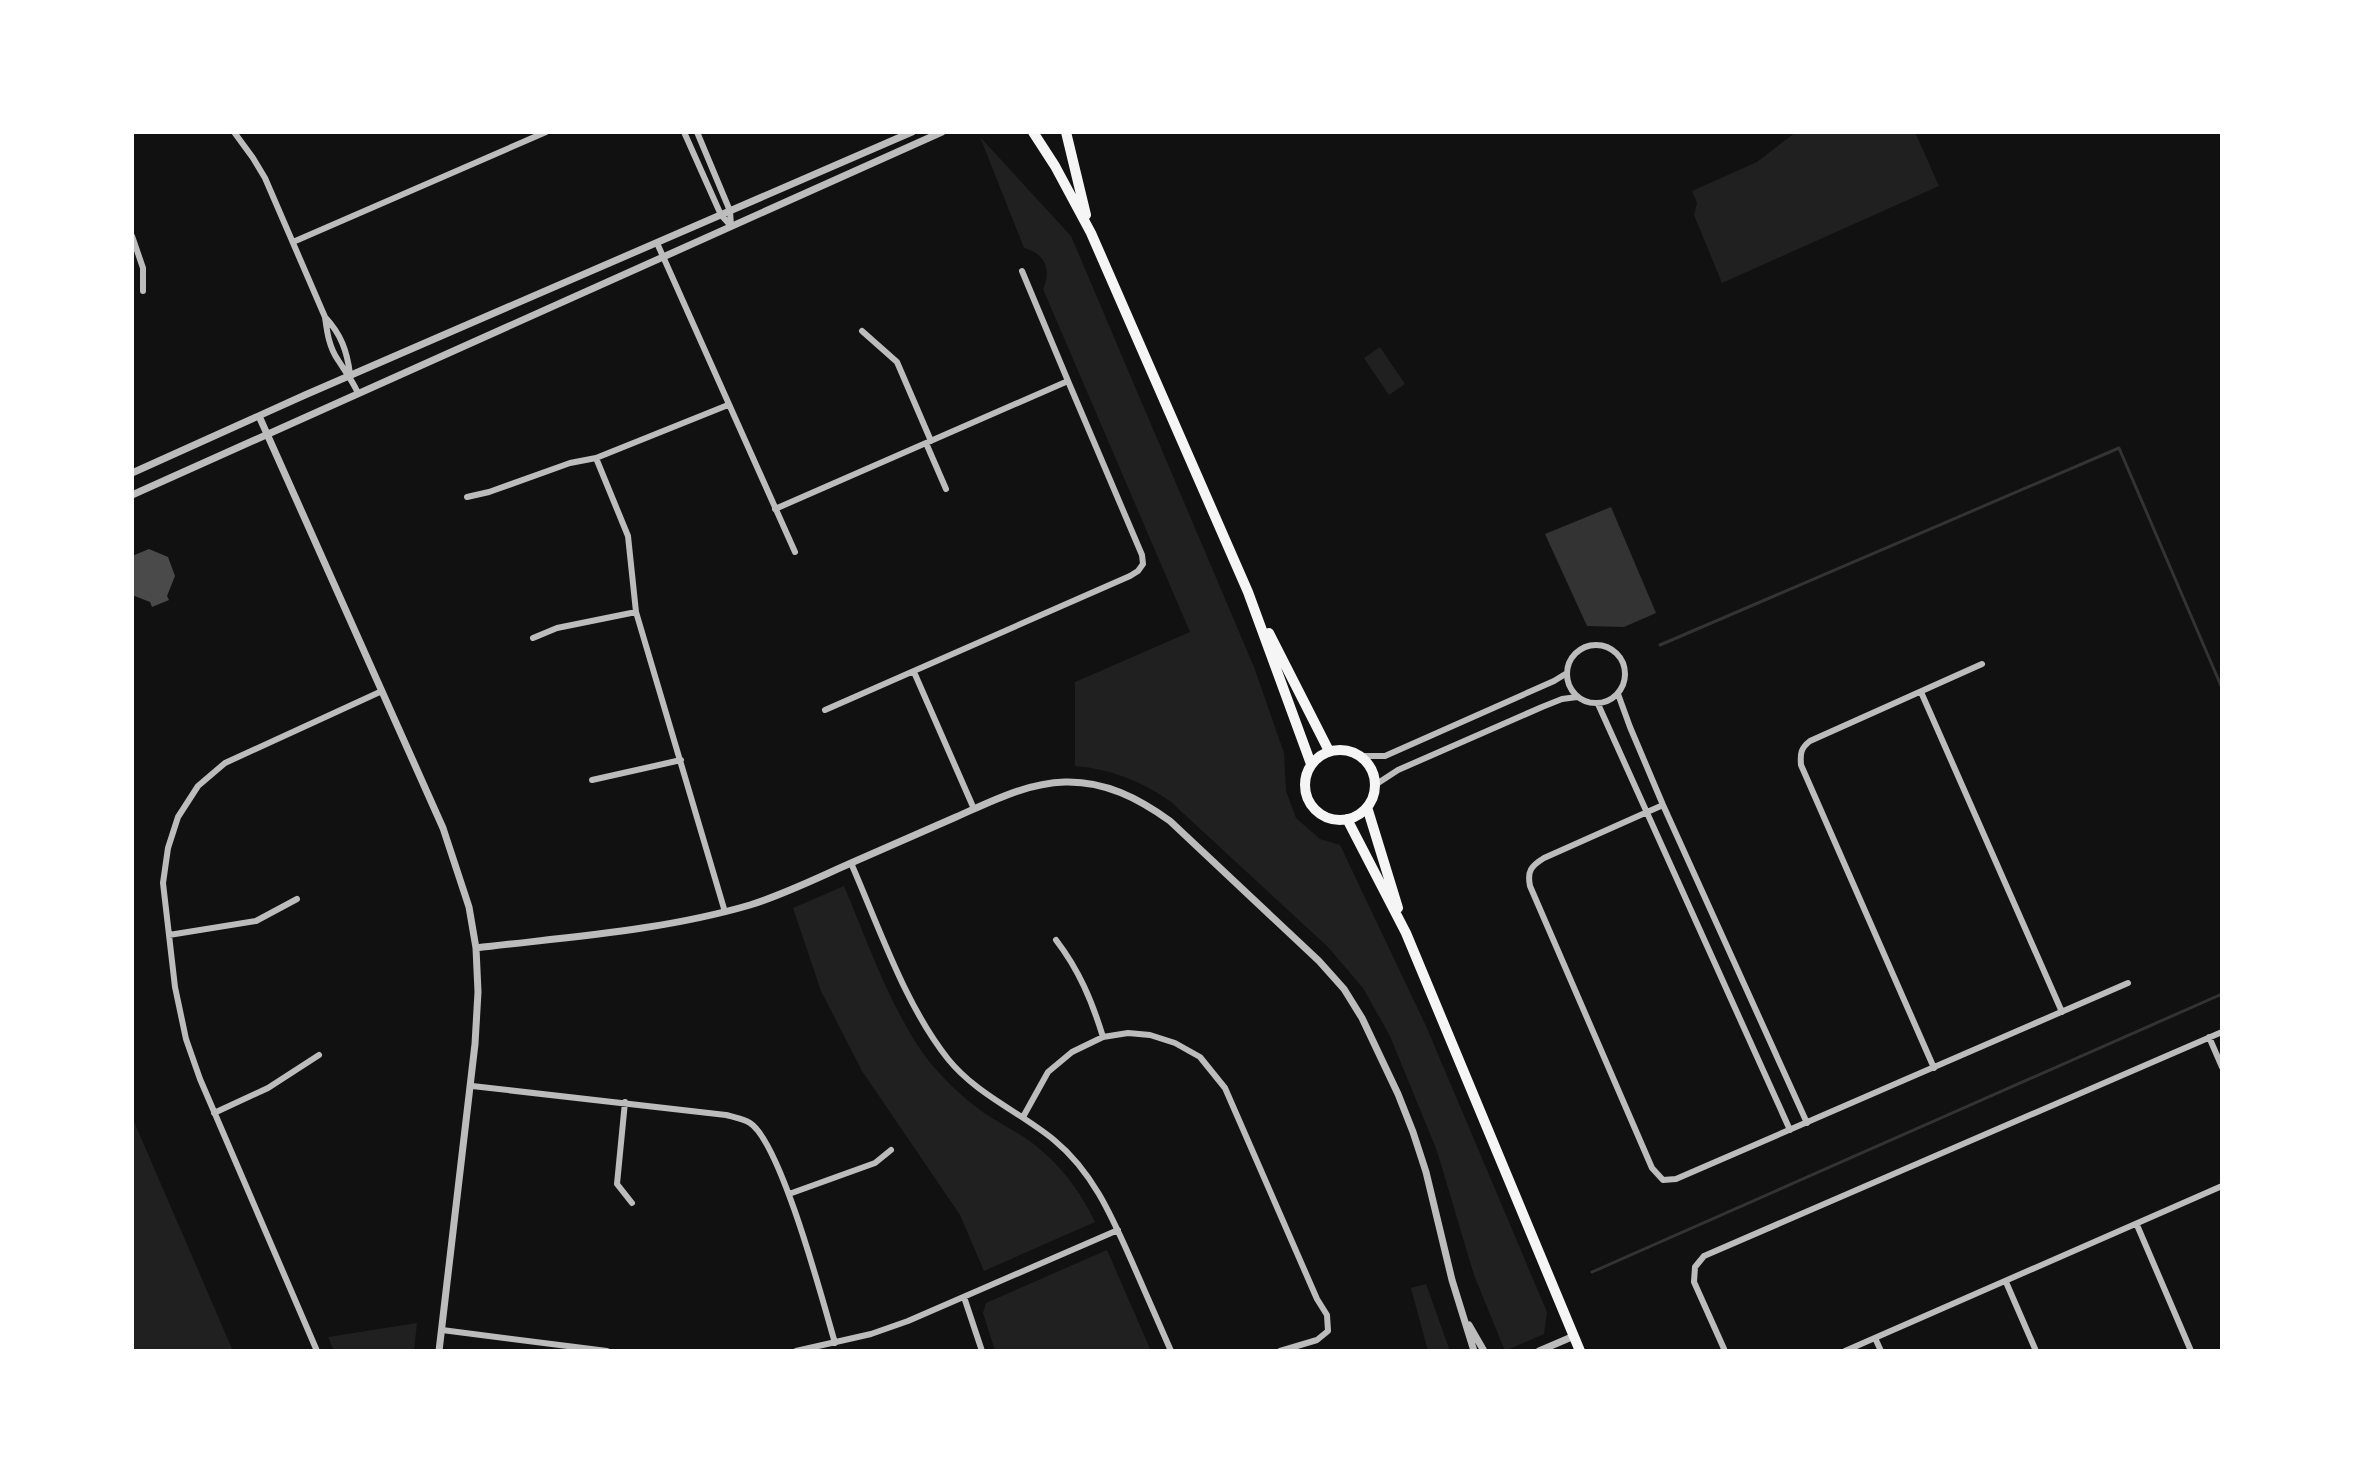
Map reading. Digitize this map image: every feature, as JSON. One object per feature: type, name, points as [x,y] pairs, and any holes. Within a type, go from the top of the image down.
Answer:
[{"type":"highway","points":[[1033,132],[1091,233],[1248,592],[1329,751]]},
{"type":"highway","points":[[1066,132],[1091,233]]},
{"type":"highway","points":[[1248,592],[1311,764]]},
{"type":"highway","points":[[1340,749],[1361,756],[1373,774],[1373,797],[1358,815],[1347,819],[1323,816],[1308,799],[1306,775],[1311,764],[1329,751],[1340,749]]},
{"type":"highway","points":[[1367,807],[1406,933]]},
{"type":"highway","points":[[1347,819],[1406,933],[1580,1351]]},
{"type":"street","points":[[234,132],[265,178],[325,317],[327,336],[358,393]]},
{"type":"street","points":[[293,242],[546,132]]},
{"type":"street","points":[[684,132],[721,215],[731,226]]},
{"type":"street","points":[[697,132],[730,211],[731,226]]},
{"type":"street","points":[[132,473],[912,132]]},
{"type":"street","points":[[132,495],[942,132]]},
{"type":"street","points":[[132,236],[143,268],[143,291]]},
{"type":"street","points":[[657,243],[795,552]]},
{"type":"street","points":[[825,710],[1130,576],[1143,564],[1139,547],[1022,271]]},
{"type":"street","points":[[325,317],[337,331],[347,354],[350,376]]},
{"type":"street","points":[[862,331],[897,362],[946,489]]},
{"type":"street","points":[[775,509],[1068,381]]},
{"type":"street","points":[[467,497],[570,463],[596,458],[728,405]]},
{"type":"street","points":[[259,416],[443,828],[469,907],[476,948],[478,992],[472,1086],[439,1351]]},
{"type":"street","points":[[596,458],[628,536],[636,612],[725,912]]},
{"type":"street","points":[[533,638],[557,628],[636,612]]},
{"type":"street","points":[[1592,645],[1615,651],[1624,664],[1625,680],[1618,694],[1598,704],[1577,697],[1571,690],[1567,673],[1577,652],[1592,645]]},
{"type":"street","points":[[1934,1068],[1801,765],[1800,754],[1803,746],[1810,741],[1982,664]]},
{"type":"street","points":[[914,672],[974,809]]},
{"type":"street","points":[[1361,756],[1385,756],[1567,673]]},
{"type":"street","points":[[317,1351],[214,1113],[186,1039],[175,987],[163,883],[168,848],[178,817],[198,786],[225,763],[382,691]]},
{"type":"street","points":[[1921,692],[2062,1012]]},
{"type":"street","points":[[1618,694],[1663,805],[1807,1123]]},
{"type":"street","points":[[1375,785],[1398,770],[1542,707],[1577,697]]},
{"type":"street","points":[[1598,704],[1790,1130]]},
{"type":"street","points":[[592,780],[681,760]]},
{"type":"street","points":[[476,948],[652,927],[725,912],[791,891],[1024,789],[1064,782],[1120,791],[1170,821],[1319,961],[1344,989],[1362,1018],[1398,1094],[1426,1172],[1452,1280],[1474,1351]]},
{"type":"street","points":[[1663,805],[1544,858],[1531,868],[1528,876],[1652,1168],[1663,1180],[1676,1179],[2128,983]]},
{"type":"street","points":[[851,863],[909,996],[929,1033],[950,1062],[973,1084],[1055,1141],[1080,1165],[1101,1196],[1118,1230],[1171,1351]]},
{"type":"street","points":[[169,935],[256,921],[297,899]]},
{"type":"street","points":[[1056,940],[1081,979],[1103,1037]]},
{"type":"street","points":[[1725,1351],[1694,1282],[1695,1267],[1704,1256],[2222,1032]]},
{"type":"street","points":[[1023,1117],[1048,1072],[1072,1052],[1103,1037],[1128,1033],[1150,1035],[1175,1043],[1200,1057],[1225,1088],[1317,1299],[1327,1315],[1328,1331],[1317,1340],[1280,1351]]},
{"type":"street","points":[[2209,1037],[2222,1067]]},
{"type":"street","points":[[214,1113],[268,1088],[319,1055]]},
{"type":"street","points":[[472,1086],[726,1115],[751,1123],[768,1145],[789,1194],[835,1343]]},
{"type":"street","points":[[625,1102],[617,1184],[632,1203]]},
{"type":"street","points":[[789,1194],[875,1163],[891,1150]]},
{"type":"street","points":[[1845,1351],[2222,1186]]},
{"type":"street","points":[[2137,1225],[2191,1351]]},
{"type":"street","points":[[796,1351],[896,1325],[1118,1230]]},
{"type":"street","points":[[2006,1282],[2036,1351]]},
{"type":"street","points":[[964,1297],[982,1351]]},
{"type":"street","points":[[1462,1313],[1484,1351]]},
{"type":"street","points":[[442,1330],[605,1351]]},
{"type":"street","points":[[1539,1351],[1574,1336]]},
{"type":"street","points":[[1875,1338],[1881,1351]]},
{"type":"shaded area","points":[[1796,132],[1915,132],[1939,186],[1722,283],[1694,215],[1697,203],[1692,191],[1757,162]]},
{"type":"shaded area","points":[[980,137],[1071,236],[1254,667],[1284,753],[1286,791],[1296,818],[1320,839],[1340,845],[1426,1026],[1547,1312],[1544,1334],[1505,1351],[1474,1275],[1437,1151],[1390,1036],[1363,988],[1328,947],[1170,801],[1125,777],[1075,766],[1075,682],[1190,632],[1043,289],[1047,275],[1045,263],[1037,254],[1024,248]]},
{"type":"shaded area","points":[[1380,347],[1405,384],[1389,395],[1364,358]]},
{"type":"shaded area","points":[[1611,507],[1656,613],[1624,627],[1587,626],[1545,534]]},
{"type":"shaded area","points":[[844,886],[898,1012],[926,1057],[973,1105],[1025,1138],[1051,1159],[1076,1188],[1095,1222],[984,1271],[960,1215],[862,1071],[821,991],[793,908]]},
{"type":"shaded area","points":[[132,1117],[233,1351],[132,1351]]},
{"type":"shaded area","points":[[1107,1250],[1151,1351],[995,1351],[983,1313],[986,1303]]},
{"type":"shaded area","points":[[1426,1284],[1450,1351],[1428,1351],[1411,1288]]},
{"type":"shaded area","points":[[417,1323],[414,1351],[334,1351],[328,1337]]},
{"type":"building","points":[[149,549],[168,557],[175,576],[167,596],[169,600],[152,607],[150,602],[132,595],[132,556]]},
{"type":"waterway","points":[[1660,645],[2119,448],[2222,688]]},
{"type":"waterway","points":[[1592,1272],[2222,994]]}]
